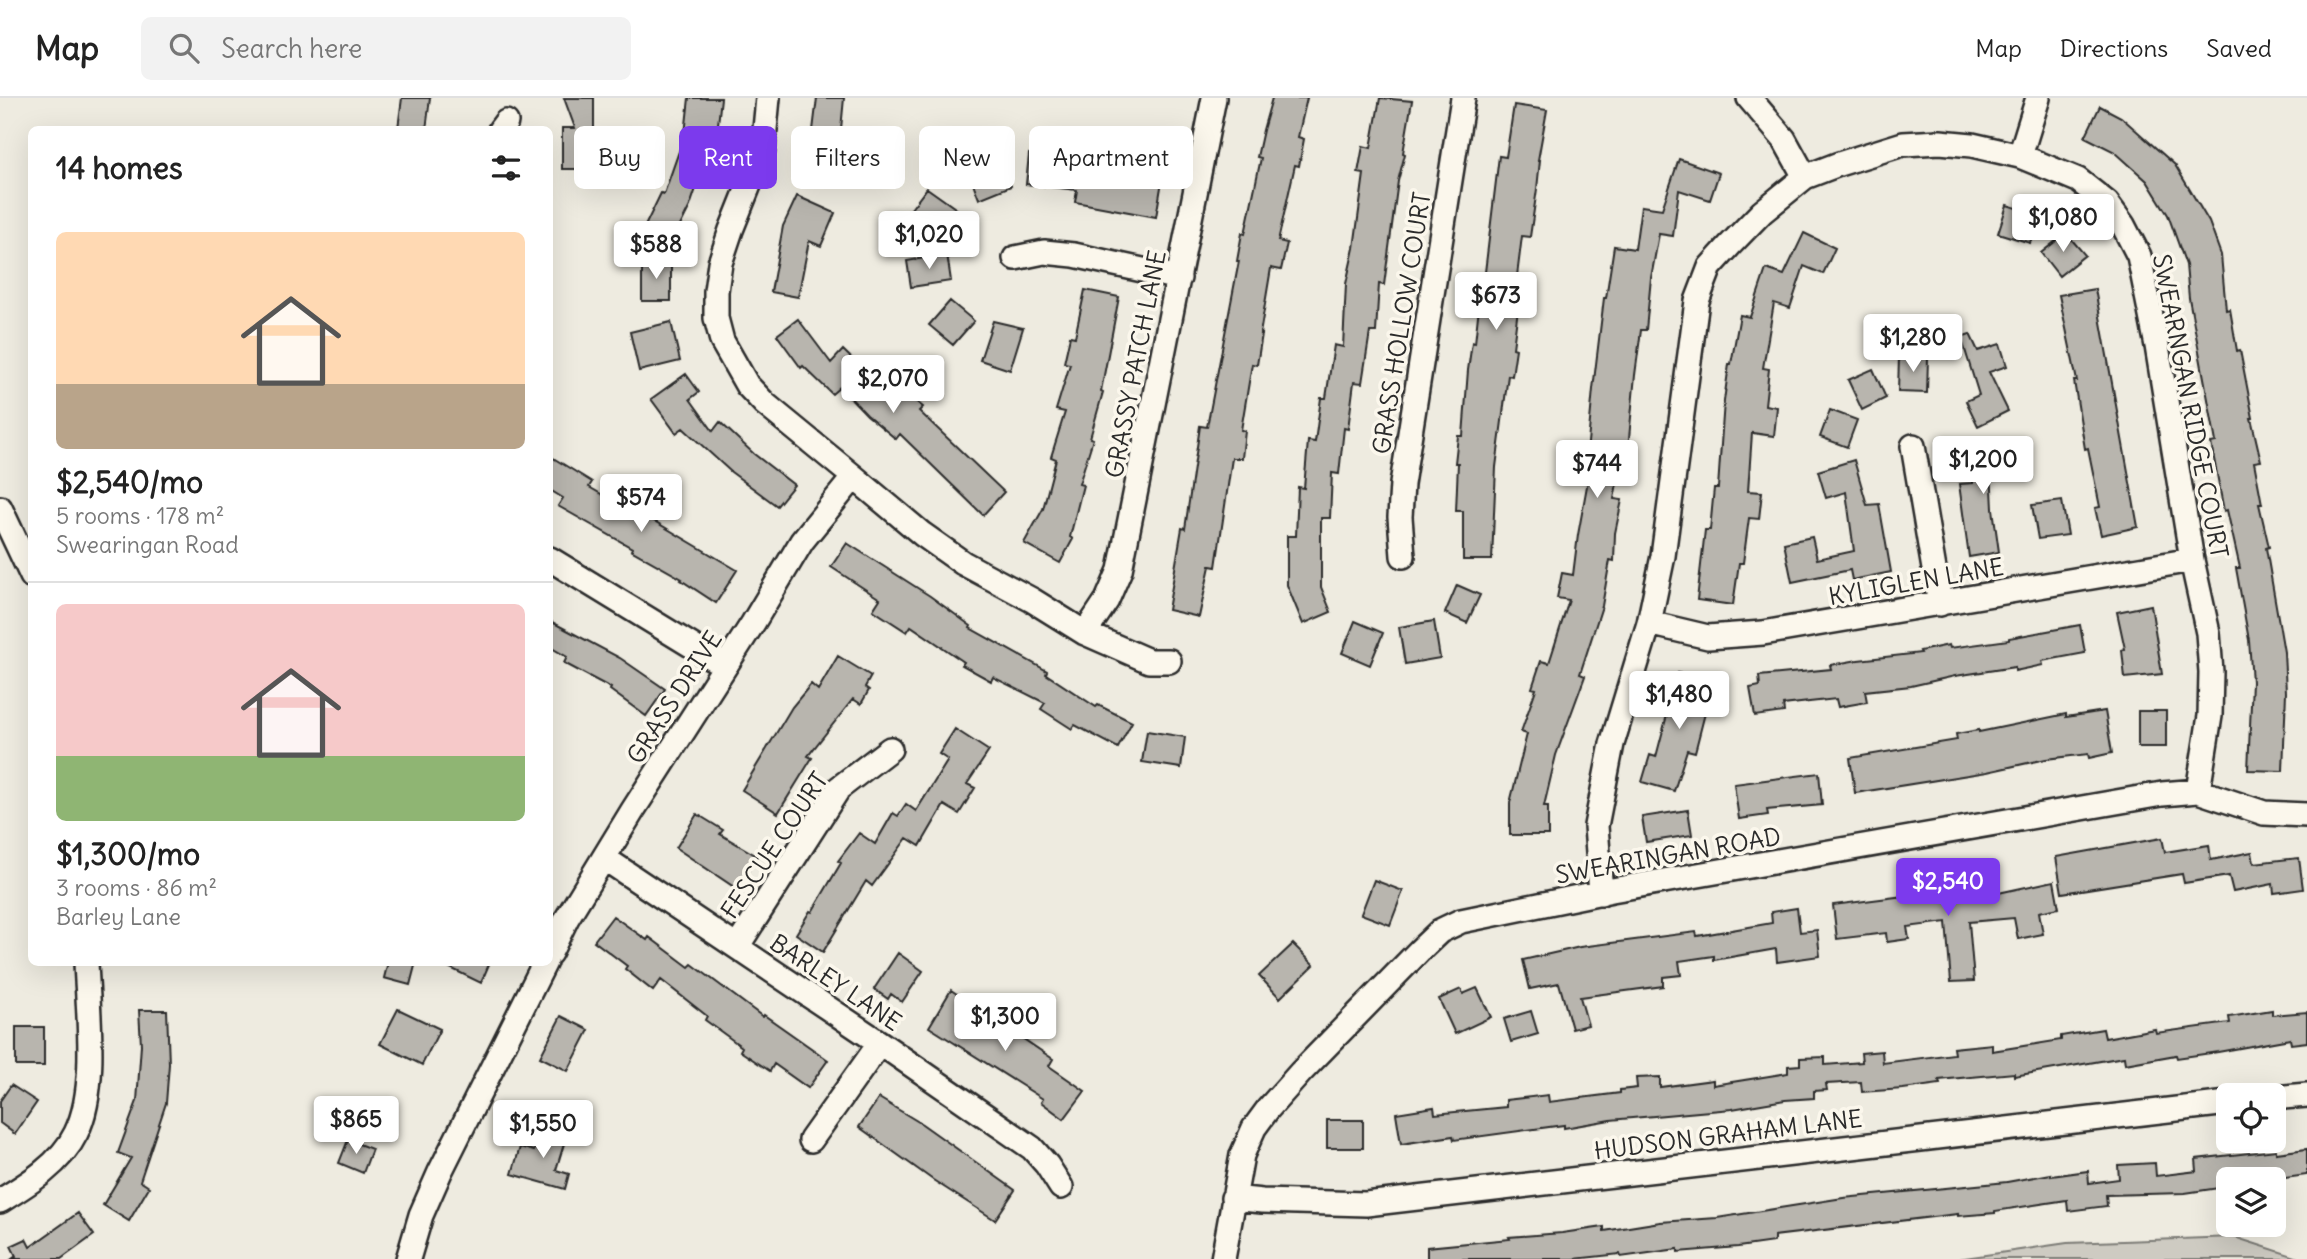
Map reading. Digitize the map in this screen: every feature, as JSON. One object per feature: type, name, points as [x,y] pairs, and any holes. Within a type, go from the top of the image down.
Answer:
[{"type":"street","points":[[768,98],[763,150],[720,263],[716,291],[716,318],[722,341],[747,385],[765,404],[922,534],[963,563],[1032,600],[1085,633],[1149,661],[1169,662]]},
{"type":"street","name":"GRASSY PATCH LANE","points":[[1085,633],[1107,600],[1120,570],[1214,98]]},
{"type":"street","name":"GRASS HOLLOW COURT","points":[[1404,556],[1400,517],[1402,484],[1463,98]]},
{"type":"street","points":[[1749,98],[1784,139],[1805,177]]},
{"type":"street","points":[[2020,156],[2038,98]]},
{"type":"street","name":"SWEARNGAN RIDGE COURT","points":[[1601,893],[1596,826],[1612,744],[1650,623],[1663,556],[1697,301],[1710,267],[1762,212],[1805,177],[1903,145],[1940,142],[1972,145],[2020,156],[2078,180],[2107,202],[2123,225],[2138,256],[2157,346],[2192,560],[2208,633],[2210,716],[2197,792]]},
{"type":"street","points":[[1015,258],[1044,252],[1074,255],[1179,278]]},
{"type":"street","points":[[1913,446],[1940,604]]},
{"type":"street","name":"GRASS DRIVE","points":[[553,947],[567,918],[802,541],[853,477]]},
{"type":"street","points":[[0,508],[28,568]]},
{"type":"street","name":"KYLIGLEN LANE","points":[[1650,623],[1708,637],[1763,633],[2192,560]]},
{"type":"street","points":[[553,561],[725,666]]},
{"type":"street","name":"FESCUE COURT","points":[[737,947],[839,788],[890,749]]},
{"type":"street","name":"SWEARINGAN ROAD","points":[[1223,1259],[1242,1155],[1254,1128],[1268,1108],[1440,931],[1461,921],[1601,893],[2162,794],[2197,792],[2264,813],[2307,815]]},
{"type":"street","name":"BARLEY LANE","points":[[604,858],[1032,1148],[1061,1187]]},
{"type":"street","points":[[0,1200],[31,1182],[58,1158],[75,1135],[82,1117],[89,1081],[86,966]]},
{"type":"street","points":[[408,1259],[421,1215],[440,1172],[543,966]]},
{"type":"street","points":[[811,1140],[880,1043]]},
{"type":"street","points":[[2286,1097],[2307,1095]]},
{"type":"street","name":"HUDSON GRAHAM LANE","points":[[1233,1198],[1366,1204],[2216,1104]]},
{"type":"shaded area","points":[[2234,1237],[2302,1259],[1958,1259],[2067,1243]]},
{"type":"building","points":[[402,98],[430,98],[426,126],[398,126]]},
{"type":"building","points":[[564,98],[594,98],[594,126],[574,126]]},
{"type":"building","points":[[689,98],[721,98],[717,126],[686,126]]},
{"type":"building","points":[[817,98],[844,98],[841,126],[814,126]]},
{"type":"building","points":[[1272,98],[1307,98],[1298,137],[1304,139],[1299,166],[1295,165],[1278,241],[1287,243],[1281,270],[1271,268],[1257,365],[1252,364],[1241,430],[1245,431],[1242,458],[1232,458],[1216,567],[1210,566],[1199,617],[1168,610],[1182,528],[1185,529],[1200,426],[1207,427],[1242,233],[1245,234],[1261,158],[1257,157]]},
{"type":"building","points":[[1380,98],[1412,101],[1403,153],[1405,154],[1398,181],[1384,285],[1379,284],[1376,332],[1370,332],[1362,383],[1354,382],[1348,429],[1344,428],[1339,474],[1332,473],[1330,518],[1321,518],[1321,587],[1331,612],[1303,624],[1287,585],[1287,536],[1296,536],[1298,487],[1304,488],[1308,441],[1315,442],[1321,398],[1326,398],[1334,345],[1343,347],[1346,284],[1364,174],[1358,173],[1363,146],[1371,148]]},
{"type":"building","points":[[1514,105],[1547,110],[1538,160],[1530,237],[1522,236],[1514,300],[1519,301],[1513,348],[1516,349],[1512,376],[1508,375],[1496,467],[1492,560],[1463,560],[1463,511],[1456,511],[1458,463],[1455,463],[1458,436],[1463,436],[1468,370],[1482,297],[1499,156],[1506,157]]},
{"type":"building","points":[[2100,106],[2121,117],[2175,165],[2209,222],[2221,255],[2226,310],[2230,309],[2237,351],[2240,350],[2261,461],[2254,462],[2262,504],[2259,504],[2269,547],[2266,548],[2284,652],[2286,692],[2283,771],[2248,770],[2252,682],[2249,640],[2236,568],[2240,568],[2227,510],[2224,511],[2211,443],[2216,442],[2189,298],[2186,265],[2168,215],[2147,181],[2115,152],[2085,137]]},
{"type":"building","points":[[562,128],[574,128],[574,169],[562,169]]},
{"type":"building","points":[[679,151],[679,189],[696,189],[673,240],[645,226],[661,193],[664,194]]},
{"type":"building","points":[[1029,154],[1029,184],[1026,184]]},
{"type":"building","points":[[1679,159],[1719,173],[1710,200],[1679,190],[1673,236],[1659,234],[1646,330],[1641,330],[1635,375],[1628,449],[1631,449],[1629,468],[1620,467],[1614,499],[1622,500],[1615,533],[1614,561],[1610,560],[1602,606],[1580,674],[1585,676],[1556,755],[1544,806],[1548,806],[1548,835],[1510,835],[1510,803],[1527,734],[1521,732],[1536,689],[1532,688],[1541,661],[1549,663],[1569,600],[1557,598],[1562,573],[1573,575],[1591,464],[1586,464],[1593,389],[1604,298],[1614,246],[1635,249],[1641,206],[1662,209]]},
{"type":"building","points":[[928,189],[965,215],[949,237],[911,209]]},
{"type":"building","points":[[975,189],[1004,189],[979,199]]},
{"type":"building","points":[[1068,189],[1161,189],[1156,217],[1075,202],[1077,190]]},
{"type":"building","points":[[797,196],[835,213],[821,246],[809,241],[798,297],[771,292],[783,226]]},
{"type":"building","points":[[2007,205],[2039,215],[2030,243],[1998,233]]},
{"type":"building","points":[[1804,233],[1835,248],[1823,274],[1804,266],[1790,308],[1774,303],[1763,368],[1769,369],[1765,405],[1777,407],[1774,436],[1752,433],[1748,491],[1762,492],[1759,519],[1749,518],[1743,563],[1739,563],[1733,605],[1697,600],[1705,530],[1710,530],[1714,488],[1718,488],[1724,401],[1740,315],[1750,317],[1766,269],[1784,275]]},
{"type":"building","points":[[2066,233],[2085,255],[2059,276],[2041,253]]},
{"type":"building","points":[[947,254],[951,281],[911,287],[907,261]]},
{"type":"building","points":[[642,261],[671,261],[671,301],[642,301]]},
{"type":"building","points":[[2095,289],[2138,527],[2101,535],[2095,508],[2100,507],[2088,448],[2085,449],[2074,381],[2077,381],[2059,295]]},
{"type":"building","points":[[1085,290],[1119,297],[1101,391],[1103,392],[1090,438],[1093,439],[1079,484],[1083,485],[1070,537],[1073,539],[1060,563],[1024,543],[1043,509],[1056,459],[1051,457],[1065,412],[1056,410],[1070,364],[1064,363],[1070,336],[1075,337]]},
{"type":"building","points":[[950,301],[974,321],[953,345],[929,325]]},
{"type":"building","points":[[798,319],[831,363],[843,350],[886,392],[893,383],[923,407],[919,411],[1004,492],[983,515],[900,434],[896,439],[867,415],[840,387],[832,394],[803,366],[801,368],[777,335]]},
{"type":"building","points":[[993,321],[1023,328],[1010,370],[980,360]]},
{"type":"building","points":[[671,322],[680,361],[639,371],[630,332]]},
{"type":"building","points":[[1970,334],[1978,351],[2000,344],[2007,366],[1989,372],[2008,411],[1978,426],[1966,401],[1979,395],[1961,337]]},
{"type":"building","points":[[1899,356],[1928,357],[1927,393],[1898,392]]},
{"type":"building","points":[[1873,369],[1886,398],[1862,410],[1848,380]]},
{"type":"building","points":[[686,374],[699,392],[690,399],[713,431],[720,422],[754,454],[794,485],[777,506],[731,472],[683,428],[676,433],[651,399]]},
{"type":"building","points":[[1830,410],[1857,420],[1847,447],[1820,437]]},
{"type":"building","points":[[2007,438],[2008,467],[1991,468],[1999,552],[1969,557],[1959,484],[1973,483],[1973,439]]},
{"type":"building","points":[[553,458],[592,482],[589,487],[648,521],[649,518],[737,570],[716,603],[682,579],[631,550],[632,548],[558,506],[563,498],[553,492]]},
{"type":"building","points":[[1854,460],[1867,505],[1879,504],[1891,572],[1852,580],[1850,570],[1792,582],[1784,543],[1812,537],[1817,559],[1854,551],[1846,492],[1826,498],[1818,471]]},
{"type":"building","points":[[2062,501],[2068,535],[2038,539],[2032,505]]},
{"type":"building","points":[[847,543],[930,596],[971,626],[970,628],[1047,671],[1046,674],[1096,707],[1098,705],[1132,722],[1118,748],[1075,725],[1072,729],[1041,709],[1045,703],[993,677],[991,681],[962,665],[964,662],[911,626],[907,632],[873,610],[880,599],[831,567]]},
{"type":"building","points":[[1457,585],[1480,595],[1467,623],[1445,613]]},
{"type":"building","points":[[2151,605],[2162,674],[2125,678],[2122,650],[2125,649],[2117,612]]},
{"type":"building","points":[[1355,621],[1383,633],[1370,665],[1342,653]]},
{"type":"building","points":[[1434,621],[1440,658],[1405,664],[1399,627]]},
{"type":"building","points":[[553,623],[620,658],[665,689],[646,716],[610,690],[611,688],[564,663],[567,657],[553,649]]},
{"type":"building","points":[[2080,625],[2085,653],[2042,661],[2043,665],[1865,691],[1867,702],[1838,707],[1836,699],[1783,705],[1784,712],[1755,716],[1750,688],[1760,686],[1759,676],[1831,669],[1830,665],[1858,660],[1921,653],[1920,651],[1949,645],[1950,648],[2009,640]]},
{"type":"building","points":[[838,656],[871,676],[865,687],[869,690],[861,704],[853,699],[808,756],[812,758],[778,813],[742,790],[792,707],[811,684],[818,690]]},
{"type":"building","points":[[1678,673],[1713,682],[1695,752],[1687,750],[1674,791],[1642,782],[1650,755],[1656,757]]},
{"type":"building","points":[[2105,711],[2112,753],[2089,758],[2088,754],[2046,759],[1987,772],[1855,793],[1850,758],[1957,740],[1956,734],[1979,732],[2066,714],[2066,717]]},
{"type":"building","points":[[2138,711],[2166,711],[2166,747],[2138,747]]},
{"type":"building","points":[[955,729],[989,751],[967,784],[975,788],[959,814],[944,805],[920,846],[907,838],[872,886],[866,881],[823,952],[796,934],[841,863],[838,861],[859,833],[875,844],[893,813],[898,816],[906,804],[916,811],[948,760],[939,754]]},
{"type":"building","points":[[1147,731],[1185,737],[1181,768],[1142,762]]},
{"type":"building","points":[[1819,773],[1822,805],[1767,810],[1768,815],[1739,819],[1734,784]]},
{"type":"building","points":[[1688,810],[1692,835],[1646,842],[1642,817]]},
{"type":"building","points":[[697,814],[723,830],[720,834],[757,856],[737,889],[676,848]]},
{"type":"building","points":[[2162,838],[2165,852],[2209,845],[2211,860],[2252,852],[2254,863],[2299,858],[2303,889],[2274,893],[2273,884],[2233,892],[2229,876],[2184,883],[2182,874],[2062,893],[2056,857]]},
{"type":"building","points":[[1374,880],[1403,891],[1390,925],[1361,914]]},
{"type":"building","points":[[2054,881],[2059,908],[2039,912],[2043,934],[2018,939],[2014,918],[1969,922],[1974,981],[1951,982],[1946,922],[1907,927],[1909,939],[1887,942],[1886,933],[1837,939],[1833,905],[1928,893],[1928,898],[1988,892],[1989,895]]},
{"type":"building","points":[[1797,908],[1800,932],[1817,930],[1820,956],[1777,962],[1776,949],[1714,960],[1714,956],[1679,961],[1681,975],[1663,977],[1663,986],[1580,997],[1588,1025],[1572,1029],[1559,983],[1530,989],[1523,960],[1580,947],[1696,932],[1697,936],[1772,923],[1771,912]]},
{"type":"building","points":[[613,916],[647,940],[649,937],[689,967],[692,964],[763,1017],[764,1015],[828,1060],[808,1088],[774,1064],[770,1071],[740,1051],[742,1047],[705,1020],[707,1016],[661,980],[653,991],[625,969],[627,966],[594,941]]},
{"type":"building","points":[[1293,944],[1314,965],[1280,998],[1259,976]]},
{"type":"building","points":[[898,953],[923,971],[902,1002],[891,994],[888,999],[874,989]]},
{"type":"building","points":[[387,966],[415,966],[410,985],[384,978]]},
{"type":"building","points":[[446,966],[488,966],[481,983]]},
{"type":"building","points":[[1477,988],[1491,1017],[1455,1034],[1439,999],[1461,989],[1463,994]]},
{"type":"building","points":[[951,990],[1053,1059],[1049,1066],[1085,1091],[1064,1119],[1041,1102],[1043,1099],[929,1027]]},
{"type":"building","points":[[398,1009],[440,1029],[422,1065],[380,1044]]},
{"type":"building","points":[[139,1010],[167,1010],[169,1064],[166,1103],[140,1181],[149,1187],[129,1221],[103,1205],[131,1158],[118,1153],[137,1101],[141,1045]]},
{"type":"building","points":[[2272,1010],[2272,1015],[2307,1012],[2307,1042],[2291,1044],[2290,1039],[2125,1064],[2124,1057],[2014,1076],[2014,1073],[1939,1080],[1940,1084],[1903,1089],[1862,1092],[1861,1082],[1826,1084],[1827,1090],[1814,1091],[1814,1098],[1732,1109],[1610,1120],[1564,1128],[1564,1125],[1454,1140],[1453,1136],[1401,1144],[1396,1113],[1434,1107],[1435,1114],[1506,1107],[1506,1100],[1548,1095],[1549,1102],[1620,1093],[1620,1090],[1637,1088],[1636,1078],[1660,1077],[1660,1087],[1713,1080],[1713,1085],[1788,1073],[1788,1066],[1800,1065],[1800,1058],[1825,1057],[1825,1065],[1862,1062],[1861,1053],[1882,1051],[1883,1063],[1954,1054],[1953,1048],[1992,1044],[1992,1051],[2061,1040],[2061,1036],[2103,1029],[2105,1038],[2155,1029],[2156,1033],[2230,1023],[2229,1017]]},
{"type":"building","points":[[1531,1011],[1538,1034],[1511,1042],[1504,1019]]},
{"type":"building","points":[[561,1016],[589,1030],[568,1071],[540,1057]]},
{"type":"building","points":[[16,1027],[44,1027],[44,1066],[16,1066]]},
{"type":"building","points":[[11,1085],[37,1102],[15,1134],[0,1123],[0,1101]]},
{"type":"building","points":[[879,1098],[922,1124],[1015,1190],[995,1220],[859,1127]]},
{"type":"building","points":[[1327,1120],[1363,1120],[1363,1148],[1327,1148]]},
{"type":"building","points":[[542,1127],[567,1134],[556,1170],[569,1174],[565,1189],[512,1174],[520,1147],[534,1151]]},
{"type":"building","points":[[348,1140],[372,1149],[363,1173],[339,1163]]},
{"type":"building","points":[[2307,1149],[2307,1175],[2286,1178],[2286,1167],[2216,1167],[2216,1188],[2185,1193],[2106,1195],[2107,1206],[2068,1211],[2067,1200],[1995,1213],[1958,1214],[1774,1236],[1774,1242],[1738,1247],[1678,1252],[1678,1249],[1621,1257],[1620,1254],[1574,1259],[1427,1259],[1427,1247],[1604,1227],[1604,1231],[1660,1222],[1717,1218],[1843,1198],[2007,1182],[2051,1174],[2088,1171],[2089,1183],[2119,1179],[2118,1165],[2155,1163],[2156,1176],[2197,1171],[2196,1159]]},
{"type":"building","points":[[78,1213],[94,1235],[61,1259],[12,1259],[16,1256],[11,1246],[26,1239],[30,1247]]}]
